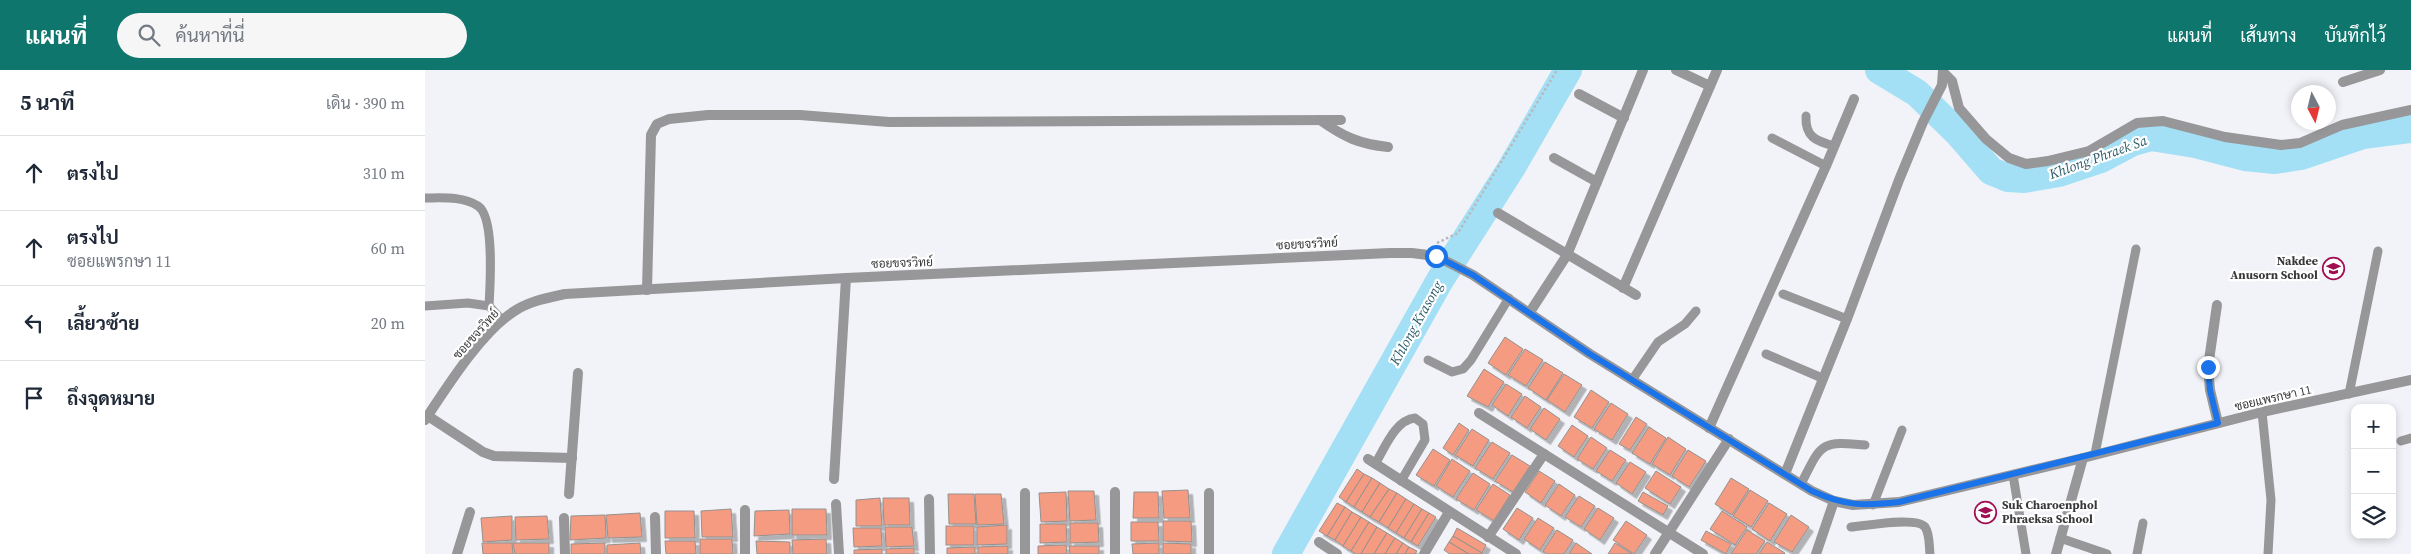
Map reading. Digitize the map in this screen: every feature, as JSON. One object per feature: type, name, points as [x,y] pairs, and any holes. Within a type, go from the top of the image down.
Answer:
[{"type":"street","points":[[1530,312],[1567,255],[1643,70]]},
{"type":"street","points":[[1676,70],[1710,86]]},
{"type":"street","points":[[1623,288],[1717,70]]},
{"type":"street","points":[[2343,82],[2380,70]]},
{"type":"street","points":[[1785,474],[1923,122],[1943,85],[1943,71]]},
{"type":"street","points":[[1943,71],[1952,81],[1959,108],[1986,139],[2009,158],[2026,164],[2048,162],[2089,150],[2137,123],[2163,121],[2225,137],[2281,145],[2300,142],[2342,125],[2411,110]]},
{"type":"street","points":[[1579,94],[1624,118]]},
{"type":"street","points":[[1709,428],[1854,99]]},
{"type":"street","points":[[647,290],[651,135],[657,124],[669,118],[708,115],[800,114],[889,122],[1341,120]]},
{"type":"street","points":[[1320,120],[1338,133],[1362,144],[1388,146]]},
{"type":"street","points":[[1554,158],[1597,182]]},
{"type":"street","points":[[1498,212],[1636,295]]},
{"type":"street","name":"ซอยขจรวิทย์","points":[[426,418],[467,361],[502,320],[515,311],[538,300],[565,294],[846,278],[1413,253],[1436,256],[1473,275],[1632,380],[1729,439]]},
{"type":"street","points":[[834,479],[846,278]]},
{"type":"street","points":[[2217,305],[2208,367],[2210,390],[2218,423]]},
{"type":"street","points":[[569,494],[578,373]]},
{"type":"street","name":"ซอยแพรกษา 11","points":[[1729,439],[1801,484],[1834,501],[1853,505],[1873,505],[1899,502],[2083,458],[2262,412],[2411,380]]},
{"type":"street","points":[[1479,414],[1670,531],[1703,554]]},
{"type":"street","points":[[426,418],[483,452],[494,456],[572,458]]},
{"type":"street","points":[[1655,554],[1729,439]]},
{"type":"street","points":[[1488,537],[1544,454]]},
{"type":"street","points":[[2056,554],[2083,458]]},
{"type":"street","points":[[1371,461],[1516,554]]},
{"type":"street","points":[[1115,492],[1115,554]]},
{"type":"street","points":[[1025,493],[1025,554]]},
{"type":"street","points":[[1209,493],[1209,554]]},
{"type":"street","points":[[929,499],[929,554]]},
{"type":"street","points":[[1816,554],[1834,501]]},
{"type":"street","points":[[836,504],[839,554]]},
{"type":"street","points":[[745,510],[745,554]]},
{"type":"street","points":[[457,554],[470,512]]},
{"type":"street","points":[[1424,554],[1449,512]]},
{"type":"street","points":[[655,517],[656,554]]},
{"type":"street","points":[[563,518],[565,554]]},
{"type":"street","points":[[1319,542],[1337,554]]},
{"type":"lane","points":[[1806,116],[1805,126],[1809,134],[1817,141],[1834,146]]},
{"type":"lane","points":[[1772,138],[1826,166]]},
{"type":"lane","points":[[425,198],[453,198],[472,202],[484,213],[488,231],[491,278],[489,306]]},
{"type":"lane","points":[[2095,454],[2135,249]]},
{"type":"lane","points":[[2349,394],[2378,251]]},
{"type":"lane","points":[[1783,294],[1847,319]]},
{"type":"lane","points":[[1428,360],[1452,372],[1463,369],[1471,360],[1509,298]]},
{"type":"lane","points":[[425,306],[469,303],[489,306],[502,320]]},
{"type":"lane","points":[[1632,380],[1658,342],[1685,324],[1696,311]]},
{"type":"lane","points":[[1766,354],[1822,378]]},
{"type":"lane","points":[[2262,412],[2271,500],[2269,554]]},
{"type":"lane","points":[[1371,461],[1398,427],[1407,419],[1415,418],[1423,424],[1425,440],[1401,481]]},
{"type":"lane","points":[[1873,505],[1901,430]]},
{"type":"lane","points":[[2401,441],[2411,438]]},
{"type":"lane","points":[[1801,484],[1818,451],[1830,443],[1865,446]]},
{"type":"lane","points":[[2013,475],[2026,554]]},
{"type":"lane","points":[[1851,527],[1919,522],[1926,529],[1930,554]]},
{"type":"lane","points":[[2137,554],[2143,523]]},
{"type":"lane","points":[[2061,538],[2107,554]]},
{"type":"path","points":[[1413,253],[1458,233],[1557,70]]},
{"type":"building","points":[[1505,337],[1523,349],[1506,375],[1488,363]]},
{"type":"building","points":[[1525,349],[1543,360],[1526,386],[1508,375]]},
{"type":"building","points":[[1545,362],[1563,373],[1546,400],[1528,388]]},
{"type":"building","points":[[1484,369],[1504,382],[1488,407],[1467,396]]},
{"type":"building","points":[[1564,374],[1582,385],[1565,412],[1547,400]]},
{"type":"building","points":[[1506,384],[1522,394],[1508,416],[1492,405]]},
{"type":"building","points":[[1591,390],[1609,402],[1592,428],[1574,417]]},
{"type":"building","points":[[1525,396],[1541,407],[1527,428],[1511,417]]},
{"type":"building","points":[[1611,403],[1628,414],[1612,440],[1594,429]]},
{"type":"building","points":[[1544,408],[1560,419],[1546,440],[1530,429]]},
{"type":"building","points":[[1636,417],[1647,424],[1630,450],[1619,444]]},
{"type":"building","points":[[1459,423],[1469,430],[1453,455],[1443,448]]},
{"type":"building","points":[[1572,425],[1588,436],[1574,457],[1558,446]]},
{"type":"building","points":[[1649,427],[1666,438],[1650,464],[1632,453]]},
{"type":"building","points":[[1472,429],[1489,440],[1473,466],[1455,455]]},
{"type":"building","points":[[1591,437],[1607,448],[1593,469],[1577,459]]},
{"type":"building","points":[[1668,437],[1686,449],[1670,475],[1652,464]]},
{"type":"building","points":[[1492,442],[1510,453],[1493,479],[1475,468]]},
{"type":"building","points":[[1433,449],[1450,460],[1434,486],[1416,475]]},
{"type":"building","points":[[1610,450],[1626,460],[1612,481],[1596,471]]},
{"type":"building","points":[[1688,450],[1706,461],[1689,487],[1672,476]]},
{"type":"building","points":[[1512,455],[1530,466],[1513,492],[1495,481]]},
{"type":"building","points":[[1452,459],[1470,471],[1453,497],[1436,486]]},
{"type":"building","points":[[1630,462],[1646,472],[1632,494],[1616,483]]},
{"type":"building","points":[[1357,469],[1364,474],[1346,502],[1339,497]]},
{"type":"building","points":[[1539,471],[1555,481],[1541,503],[1525,492]]},
{"type":"building","points":[[1656,471],[1681,487],[1670,504],[1645,488]]},
{"type":"building","points":[[1473,473],[1490,484],[1474,510],[1456,499]]},
{"type":"building","points":[[1364,474],[1372,478],[1354,507],[1346,502]]},
{"type":"building","points":[[1372,478],[1380,483],[1362,512],[1354,507]]},
{"type":"building","points":[[1731,478],[1749,489],[1732,515],[1715,504]]},
{"type":"building","points":[[1380,483],[1389,489],[1370,517],[1362,512]]},
{"type":"building","points":[[1493,484],[1510,495],[1494,521],[1476,510]]},
{"type":"building","points":[[1559,484],[1575,495],[1561,516],[1545,505]]},
{"type":"building","points":[[1389,489],[1397,493],[1379,522],[1370,517]]},
{"type":"building","points":[[1188,490],[1190,518],[1164,518],[1162,491]]},
{"type":"building","points":[[1750,490],[1768,501],[1751,527],[1733,516]]},
{"type":"building","points":[[1068,491],[1094,491],[1096,520],[1070,521]]},
{"type":"building","points":[[1066,492],[1067,521],[1041,522],[1039,493]]},
{"type":"building","points":[[1134,492],[1158,492],[1159,518],[1133,518]]},
{"type":"building","points":[[1643,492],[1668,506],[1663,515],[1638,501]]},
{"type":"building","points":[[1397,493],[1406,499],[1388,528],[1379,522]]},
{"type":"building","points":[[948,494],[974,494],[976,524],[949,524]]},
{"type":"building","points":[[975,494],[1001,494],[1004,524],[977,525]]},
{"type":"building","points":[[1579,496],[1595,506],[1581,527],[1565,517]]},
{"type":"building","points":[[880,498],[882,526],[856,526],[856,500]]},
{"type":"building","points":[[883,498],[909,498],[910,525],[884,525]]},
{"type":"building","points":[[1406,499],[1414,504],[1396,533],[1388,528]]},
{"type":"building","points":[[1337,503],[1345,507],[1327,536],[1319,531]]},
{"type":"building","points":[[1769,503],[1787,514],[1770,541],[1752,529]]},
{"type":"building","points":[[1414,504],[1422,509],[1404,538],[1396,533]]},
{"type":"building","points":[[1345,507],[1352,512],[1335,540],[1327,536]]},
{"type":"building","points":[[1517,508],[1533,518],[1519,540],[1503,529]]},
{"type":"building","points":[[1598,508],[1614,518],[1600,540],[1584,529]]},
{"type":"building","points":[[731,509],[733,537],[702,537],[701,511]]},
{"type":"building","points":[[792,509],[826,509],[827,535],[792,535]]},
{"type":"building","points":[[1422,509],[1429,513],[1411,542],[1404,538]]},
{"type":"building","points":[[789,510],[790,534],[754,536],[755,511]]},
{"type":"building","points":[[665,511],[694,511],[695,538],[665,538]]},
{"type":"building","points":[[1722,511],[1747,527],[1735,545],[1710,529]]},
{"type":"building","points":[[1352,512],[1361,517],[1343,546],[1335,540]]},
{"type":"building","points":[[640,513],[642,537],[608,538],[606,515]]},
{"type":"building","points":[[1429,513],[1436,517],[1418,546],[1411,542]]},
{"type":"building","points":[[605,515],[606,538],[570,540],[571,516]]},
{"type":"building","points":[[1791,515],[1809,527],[1792,552],[1774,542]]},
{"type":"building","points":[[512,516],[512,540],[483,542],[481,518]]},
{"type":"building","points":[[547,516],[549,539],[516,540],[515,517]]},
{"type":"building","points":[[1361,517],[1369,522],[1351,551],[1343,546]]},
{"type":"building","points":[[1538,518],[1554,528],[1540,550],[1524,539]]},
{"type":"building","points":[[1163,521],[1191,521],[1192,542],[1163,541]]},
{"type":"building","points":[[1626,521],[1647,535],[1634,554],[1613,540]]},
{"type":"building","points":[[1131,522],[1158,522],[1159,541],[1131,541]]},
{"type":"building","points":[[1369,522],[1377,527],[1361,554],[1356,554],[1351,551]]},
{"type":"building","points":[[1070,523],[1098,523],[1099,542],[1070,543]]},
{"type":"building","points":[[1040,524],[1066,524],[1067,542],[1040,543]]},
{"type":"building","points":[[1007,525],[1007,544],[977,545],[977,527]]},
{"type":"building","points":[[946,526],[974,526],[974,545],[946,545]]},
{"type":"building","points":[[885,527],[912,527],[914,546],[886,547]]},
{"type":"building","points":[[1377,527],[1387,533],[1374,554],[1361,554]]},
{"type":"building","points":[[853,528],[881,528],[882,546],[854,547]]},
{"type":"building","points":[[1457,528],[1486,545],[1482,553],[1453,536]]},
{"type":"building","points":[[1557,530],[1573,540],[1564,554],[1547,554],[1543,551]]},
{"type":"building","points":[[1747,530],[1765,541],[1756,554],[1731,554]]},
{"type":"building","points":[[1706,531],[1731,544],[1726,554],[1701,540]]},
{"type":"building","points":[[1387,533],[1395,538],[1385,554],[1374,554]]},
{"type":"building","points":[[1453,536],[1482,554],[1469,554],[1449,542]]},
{"type":"building","points":[[1395,538],[1403,543],[1396,554],[1385,554]]},
{"type":"building","points":[[700,539],[732,539],[733,554],[700,554]]},
{"type":"building","points":[[826,539],[827,554],[793,554],[792,540]]},
{"type":"building","points":[[665,541],[695,541],[696,554],[666,554]]},
{"type":"building","points":[[756,541],[790,542],[790,554],[757,554]]},
{"type":"building","points":[[1449,542],[1469,554],[1450,554],[1444,550]]},
{"type":"building","points":[[1767,542],[1785,553],[1759,554]]},
{"type":"building","points":[[482,543],[512,543],[513,554],[483,554]]},
{"type":"building","points":[[513,543],[549,543],[549,554],[515,554]]},
{"type":"building","points":[[605,543],[605,554],[571,554],[571,544]]},
{"type":"building","points":[[640,543],[641,554],[607,554],[607,545]]},
{"type":"building","points":[[1159,543],[1159,554],[1133,554],[1132,544]]},
{"type":"building","points":[[1163,543],[1191,544],[1191,554],[1163,554]]},
{"type":"building","points":[[1403,543],[1409,547],[1405,554],[1396,554]]},
{"type":"building","points":[[1576,543],[1592,554],[1569,554]]},
{"type":"building","points":[[1615,543],[1632,554],[1608,554]]},
{"type":"building","points":[[1066,545],[1067,554],[1038,554],[1038,546]]},
{"type":"building","points":[[1008,546],[1008,554],[978,554],[978,547]]},
{"type":"building","points":[[1069,546],[1099,546],[1099,554],[1070,554]]},
{"type":"building","points":[[975,547],[975,554],[947,554],[947,548]]},
{"type":"building","points":[[1409,547],[1417,551],[1415,554],[1405,554]]},
{"type":"building","points":[[914,548],[914,554],[886,554],[886,549]]},
{"type":"building","points":[[882,549],[882,554],[854,554],[854,550]]},
{"type":"waterway","name":"Khlong Krasong","points":[[1286,554],[1440,280],[1512,167],[1568,70]]},
{"type":"waterway","name":"Khlong Phraek Sa","points":[[1879,70],[1917,93],[1959,134],[1991,171],[2008,178],[2024,179],[2059,173],[2101,159],[2133,142],[2151,137],[2195,144],[2245,157],[2275,160],[2301,156],[2363,135],[2411,129]]},
{"type":"place","name":"Nakdee Anusorn School","points":[[2334,268]]},
{"type":"place","name":"Suk Charoenphol Phraeksa School","points":[[1986,512]]},
{"type":"route","points":[[1436,256],[1473,275],[1590,354],[1812,491],[1834,501],[1853,505],[1899,502],[2083,458],[2218,423],[2210,390],[2208,367]]}]
